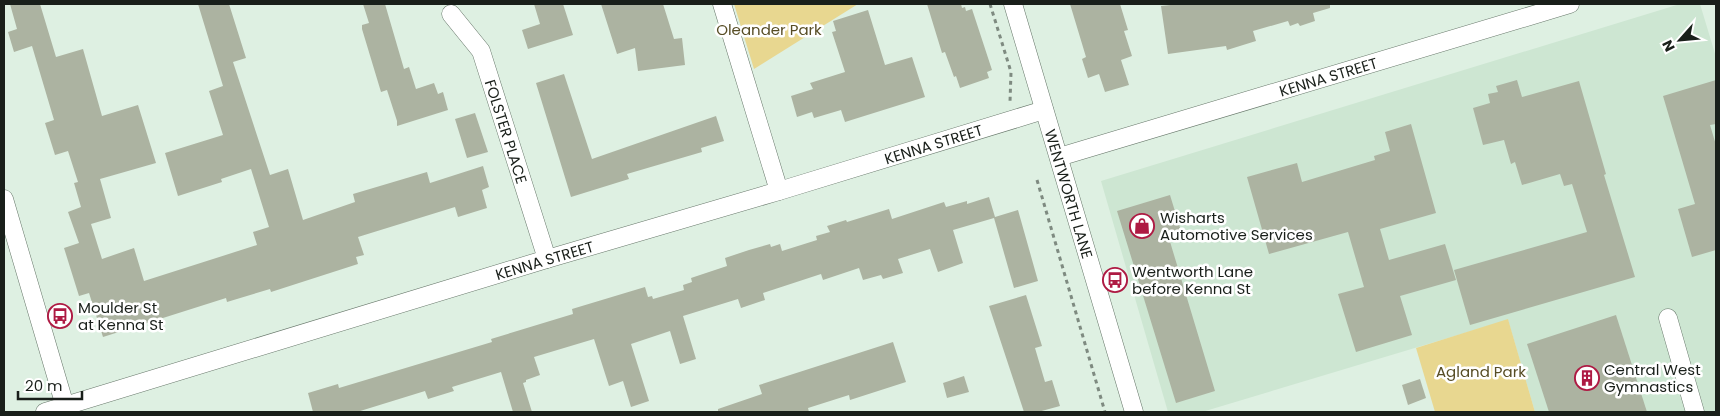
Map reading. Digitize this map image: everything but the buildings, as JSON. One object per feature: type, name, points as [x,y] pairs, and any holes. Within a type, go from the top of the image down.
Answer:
[{"type":"street","points":[[722,4],[779,191]]},
{"type":"street","name":"WENTWORTH LANE","points":[[1013,4],[1134,412]]},
{"type":"street","name":"KENNA STREET","points":[[1058,157],[1570,4]]},
{"type":"street","name":"FOLSTER PLACE","points":[[451,14],[481,52],[547,258]]},
{"type":"street","name":"KENNA STREET","points":[[45,412],[547,258],[779,191],[1044,110]]},
{"type":"street","points":[[4,199],[65,406]]},
{"type":"street","points":[[1668,318],[1694,412]]},
{"type":"path","points":[[990,4],[1010,72],[1010,105]]},
{"type":"path","points":[[1037,180],[1105,412]]},
{"type":"shaded area","points":[[1680,4],[1700,4],[1716,57],[1716,412],[1535,412],[1508,320],[1202,412],[1168,412],[1101,181]]},
{"type":"green space","name":"Oleander Park","points":[[734,4],[858,4],[754,69]]},
{"type":"green space","name":"Agland Park","points":[[1508,319],[1535,412],[1435,412],[1416,348]]},
{"type":"place","name":"Wisharts Automotive Services","points":[[1142,226]]},
{"type":"place","name":"Wentworth Lane before Kenna St","points":[[1115,280]]},
{"type":"place","name":"Moulder St at Kenna St","points":[[60,316]]},
{"type":"place","name":"Central West Gymnastics","points":[[1587,378]]}]
